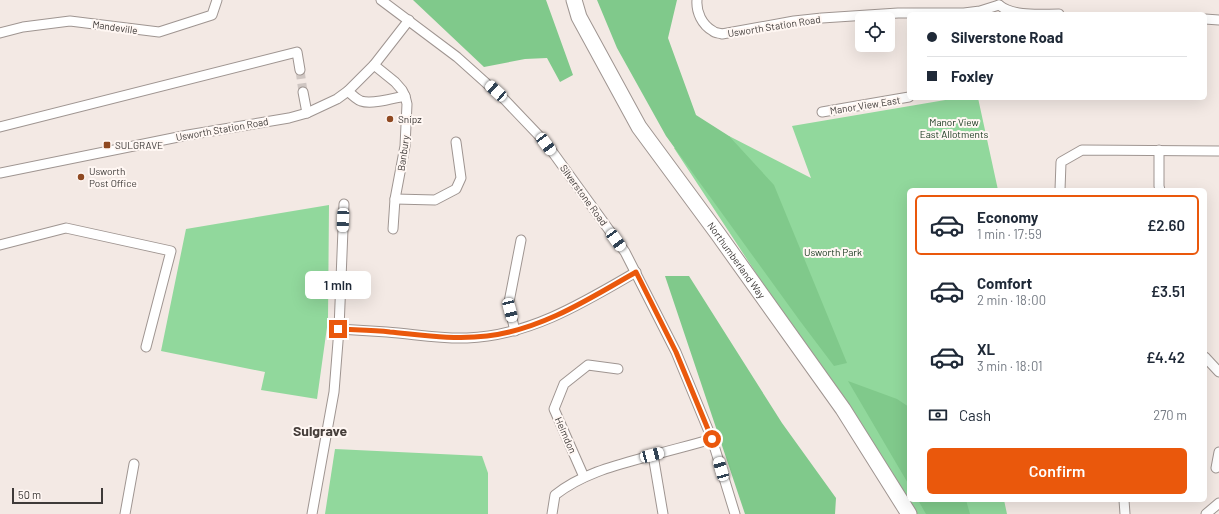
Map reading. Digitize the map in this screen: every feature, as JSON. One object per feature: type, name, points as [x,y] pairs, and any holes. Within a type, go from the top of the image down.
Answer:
[{"type":"main road","name":"Northumberland Way","points":[[574,0],[580,17],[639,127],[718,234],[843,409],[909,514]]},
{"type":"street","name":"Mandeville","points":[[0,33],[23,27],[70,21],[158,32],[212,15],[217,0]]},
{"type":"street","name":"Silverstone Road","points":[[381,0],[457,57],[505,100],[546,144],[625,252],[676,352],[712,439],[735,514]]},
{"type":"street","name":"Usworth Station Road","points":[[697,0],[699,15],[705,25],[712,31],[722,34],[774,24],[822,18],[907,13]]},
{"type":"street","name":"Usworth Station Road","points":[[980,12],[999,2]]},
{"type":"street","points":[[999,2],[1005,10],[1012,12]]},
{"type":"street","points":[[1207,19],[1219,20]]},
{"type":"street","name":"Usworth Station Road","points":[[0,173],[188,134],[289,118],[307,112],[337,100],[348,91],[374,65],[408,20]]},
{"type":"street","points":[[0,127],[297,52],[300,70]]},
{"type":"street","points":[[348,91],[363,102],[372,102],[405,96],[395,82],[374,65]]},
{"type":"street","points":[[303,92],[307,112]]},
{"type":"street","name":"Banbury","points":[[393,229],[395,199],[405,146],[407,104],[405,96]]},
{"type":"street","name":"Manor View East","points":[[822,112],[907,98]]},
{"type":"street","points":[[395,199],[435,200],[456,189],[461,178],[456,142]]},
{"type":"street","points":[[1060,188],[1061,162],[1082,150],[1219,151]]},
{"type":"street","points":[[1159,150],[1160,188]]},
{"type":"street","points":[[312,514],[334,392],[344,204]]},
{"type":"street","points":[[0,245],[66,228],[171,251],[146,347]]},
{"type":"street","points":[[515,331],[509,302],[521,240]]},
{"type":"street","points":[[338,329],[466,338],[515,331],[565,312],[636,272]]},
{"type":"street","points":[[1207,360],[1219,372]]},
{"type":"street","name":"Helmdon","points":[[584,477],[554,409],[564,384],[588,365],[618,369]]},
{"type":"street","points":[[552,514],[555,495],[584,477],[611,466],[712,439]]},
{"type":"street","points":[[1216,468],[1219,452]]},
{"type":"street","points":[[652,455],[663,514]]},
{"type":"street","points":[[125,514],[134,464]]},
{"type":"street","points":[[1124,502],[1125,514]]},
{"type":"street","points":[[1206,514],[1219,503]]},
{"type":"green space","points":[[413,0],[546,0],[573,75],[560,82],[547,58],[525,59],[484,67]]},
{"type":"green space","points":[[597,0],[677,0],[668,38],[696,115],[729,136],[774,185],[847,363],[834,366],[666,136],[617,48]]},
{"type":"green space","name":"Usworth Park","points":[[945,100],[978,100],[998,188],[907,188],[907,502],[1004,502],[1007,514],[914,514],[674,148],[729,136],[811,178],[792,126]]},
{"type":"green space","points":[[329,205],[328,320],[317,399],[261,390],[265,372],[161,351],[186,229]]},
{"type":"green space","points":[[665,276],[689,276],[782,423],[836,498],[835,514],[745,514]]},
{"type":"green space","points":[[848,381],[897,399],[907,406],[907,482]]},
{"type":"green space","points":[[335,449],[482,456],[488,473],[488,514],[325,514]]},
{"type":"green space","points":[[919,502],[967,502],[970,514],[926,514]]},
{"type":"tunnel","points":[[300,70],[303,92]]},
{"type":"place","name":"Snipz","points":[[390,119]]},
{"type":"place","name":"SULGRAVE","points":[[107,145]]},
{"type":"place","name":"Usworth Post Office","points":[[81,177]]},
{"type":"district","name":"Sulgrave","points":[[320,431]]},
{"type":"route","points":[[338,329],[466,338],[515,331],[565,312],[636,272],[676,352],[712,439]]},
{"type":"park label","name":"Manor View East Allotments","points":[[954,128]]}]
